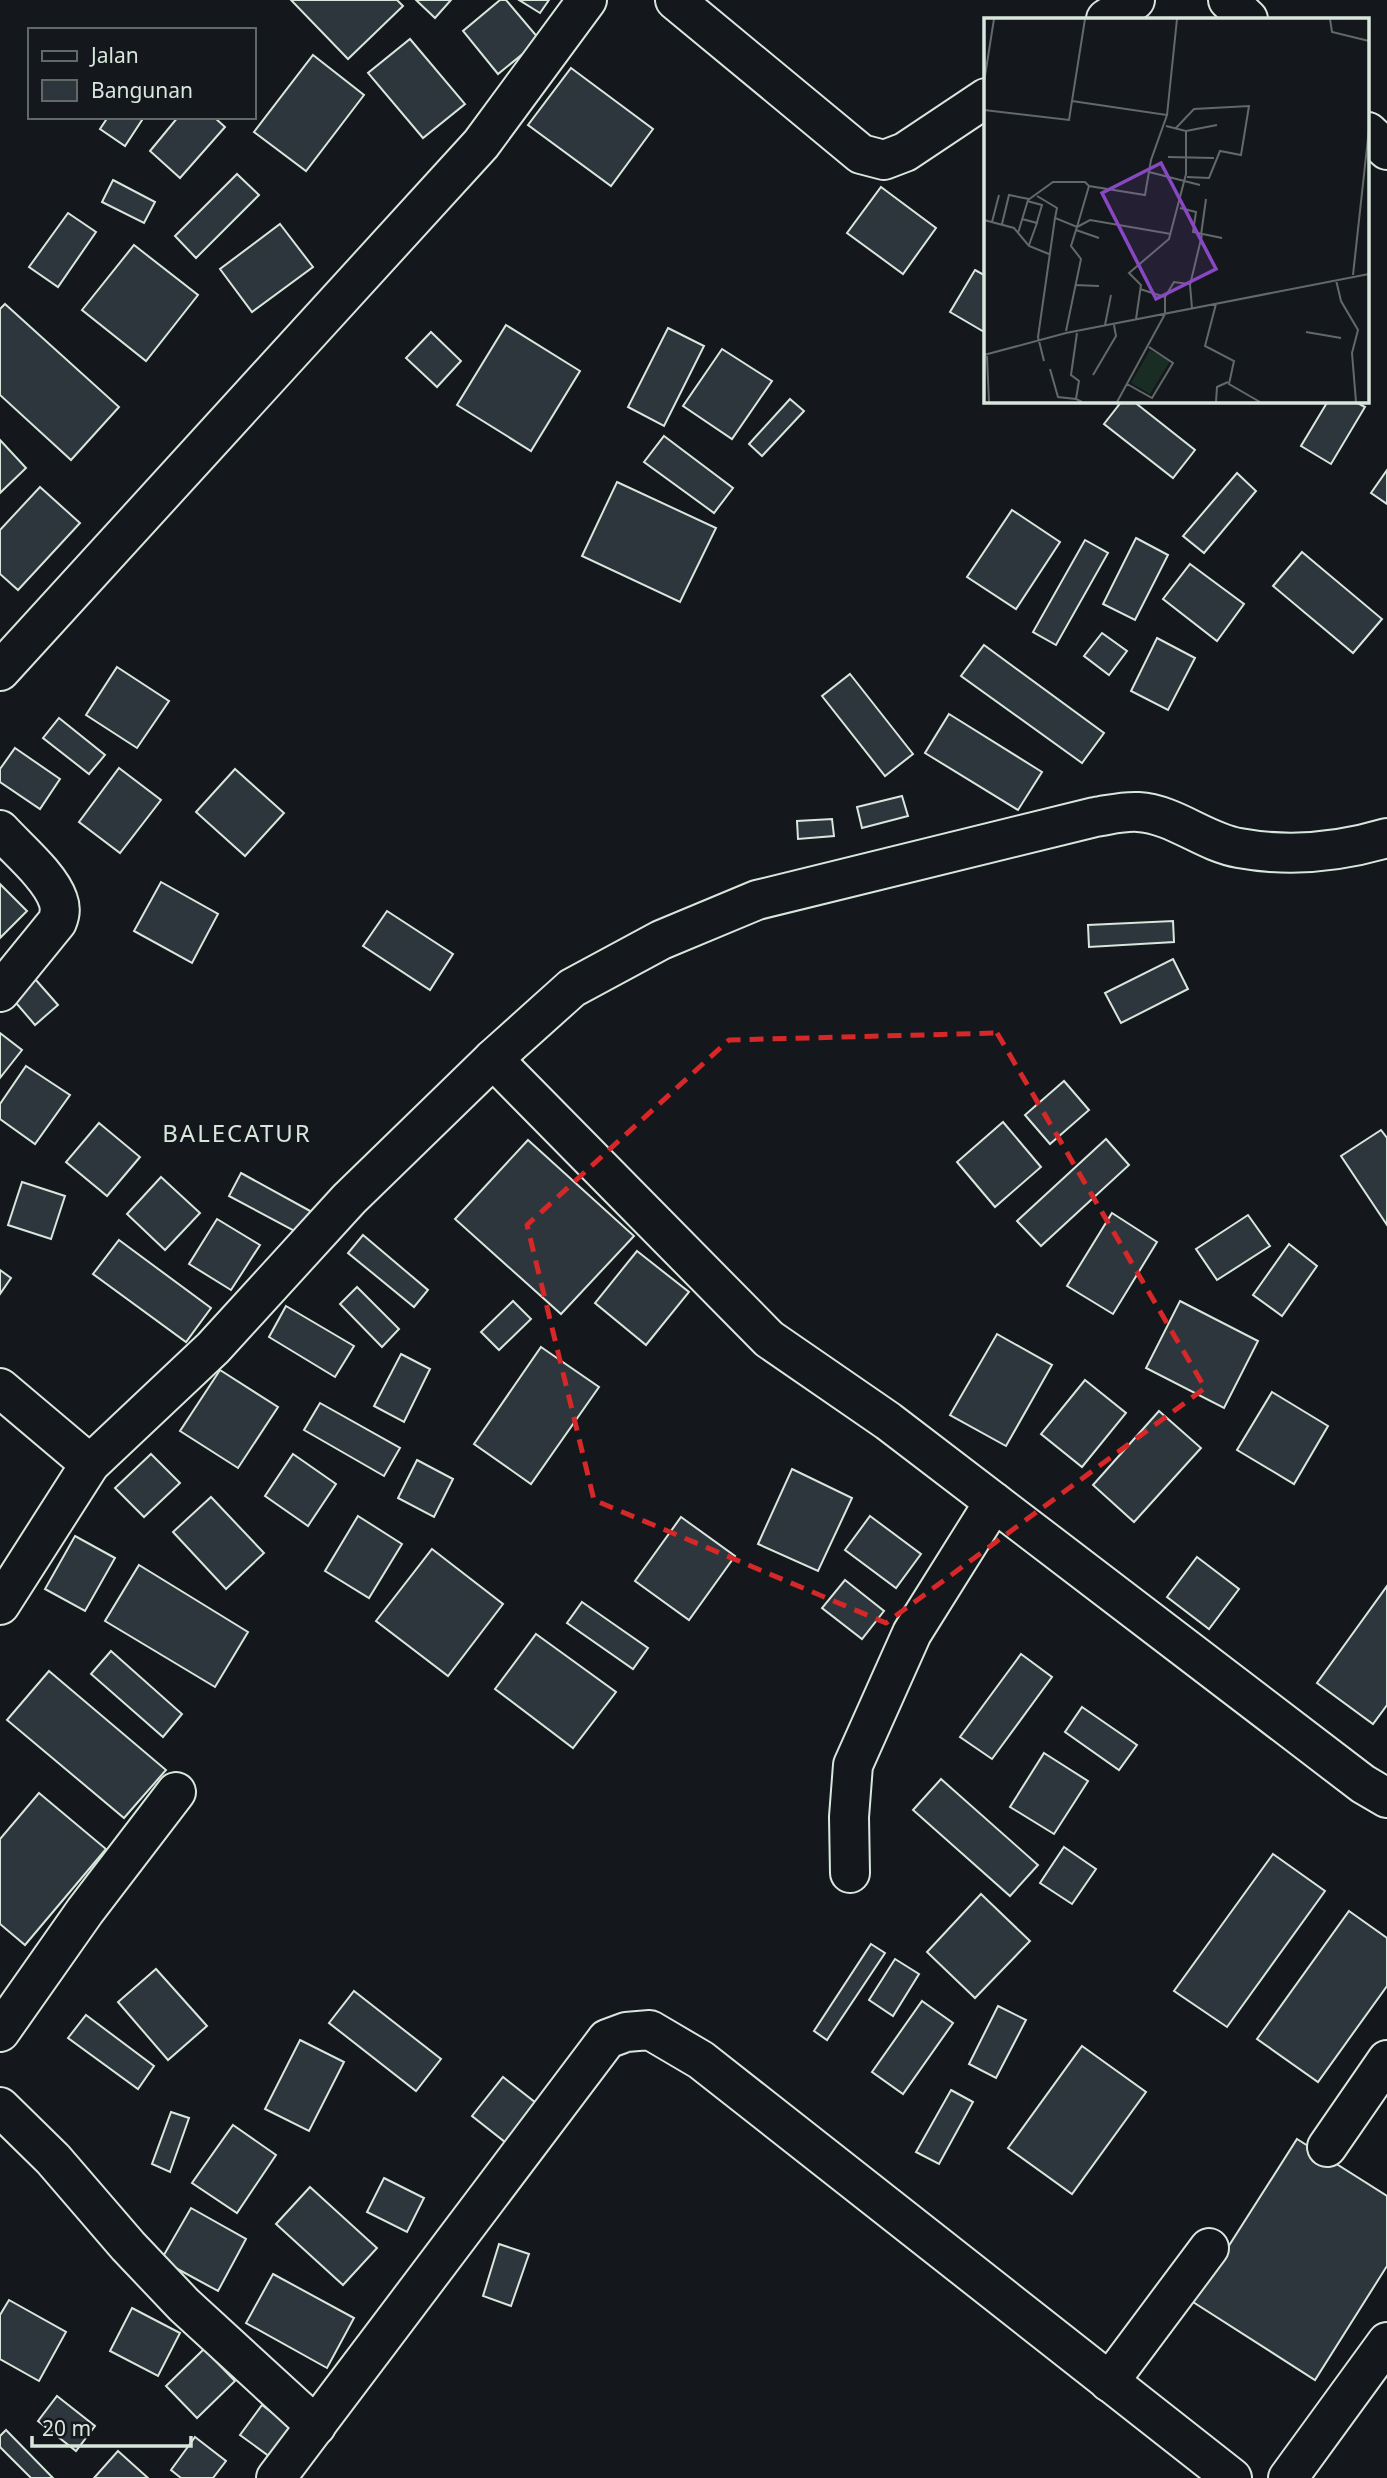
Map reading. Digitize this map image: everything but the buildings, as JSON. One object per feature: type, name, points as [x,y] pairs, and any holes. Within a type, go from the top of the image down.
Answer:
[{"type":"street","points":[[0,671],[481,144],[587,0]]},
{"type":"street","points":[[675,0],[861,155],[884,160],[905,152],[984,99]]},
{"type":"street","points":[[1108,18],[1135,0]]},
{"type":"street","points":[[1228,0],[1247,18]]},
{"type":"street","points":[[1370,134],[1387,150]]},
{"type":"street","points":[[0,1605],[90,1464],[213,1348],[349,1199],[493,1059],[572,988],[661,940],[757,900],[1095,817],[1138,812],[1173,822],[1236,848],[1300,853],[1364,845],[1387,838]]},
{"type":"street","points":[[0,830],[48,883],[59,900],[60,912],[57,922],[0,992]]},
{"type":"street","points":[[493,1059],[769,1339],[888,1421],[1363,1784],[1387,1798]]},
{"type":"street","points":[[0,1388],[90,1464]]},
{"type":"street","points":[[850,1873],[849,1817],[853,1765],[912,1633],[994,1502]]},
{"type":"street","points":[[0,2032],[85,1911],[176,1792]]},
{"type":"street","points":[[276,2478],[607,2039],[626,2032],[650,2030],[701,2060],[1232,2478]]},
{"type":"street","points":[[1327,2147],[1387,2060]]},
{"type":"street","points":[[0,2107],[53,2159],[128,2246],[184,2305],[316,2426]]},
{"type":"street","points":[[1109,2382],[1209,2248]]},
{"type":"street","points":[[1288,2478],[1387,2342]]},
{"type":"highlighted area","points":[[997,1033],[1205,1388],[886,1623],[594,1500],[527,1225],[729,1040]]},
{"type":"district","name":"BALECATUR","points":[[237,1134]]}]
